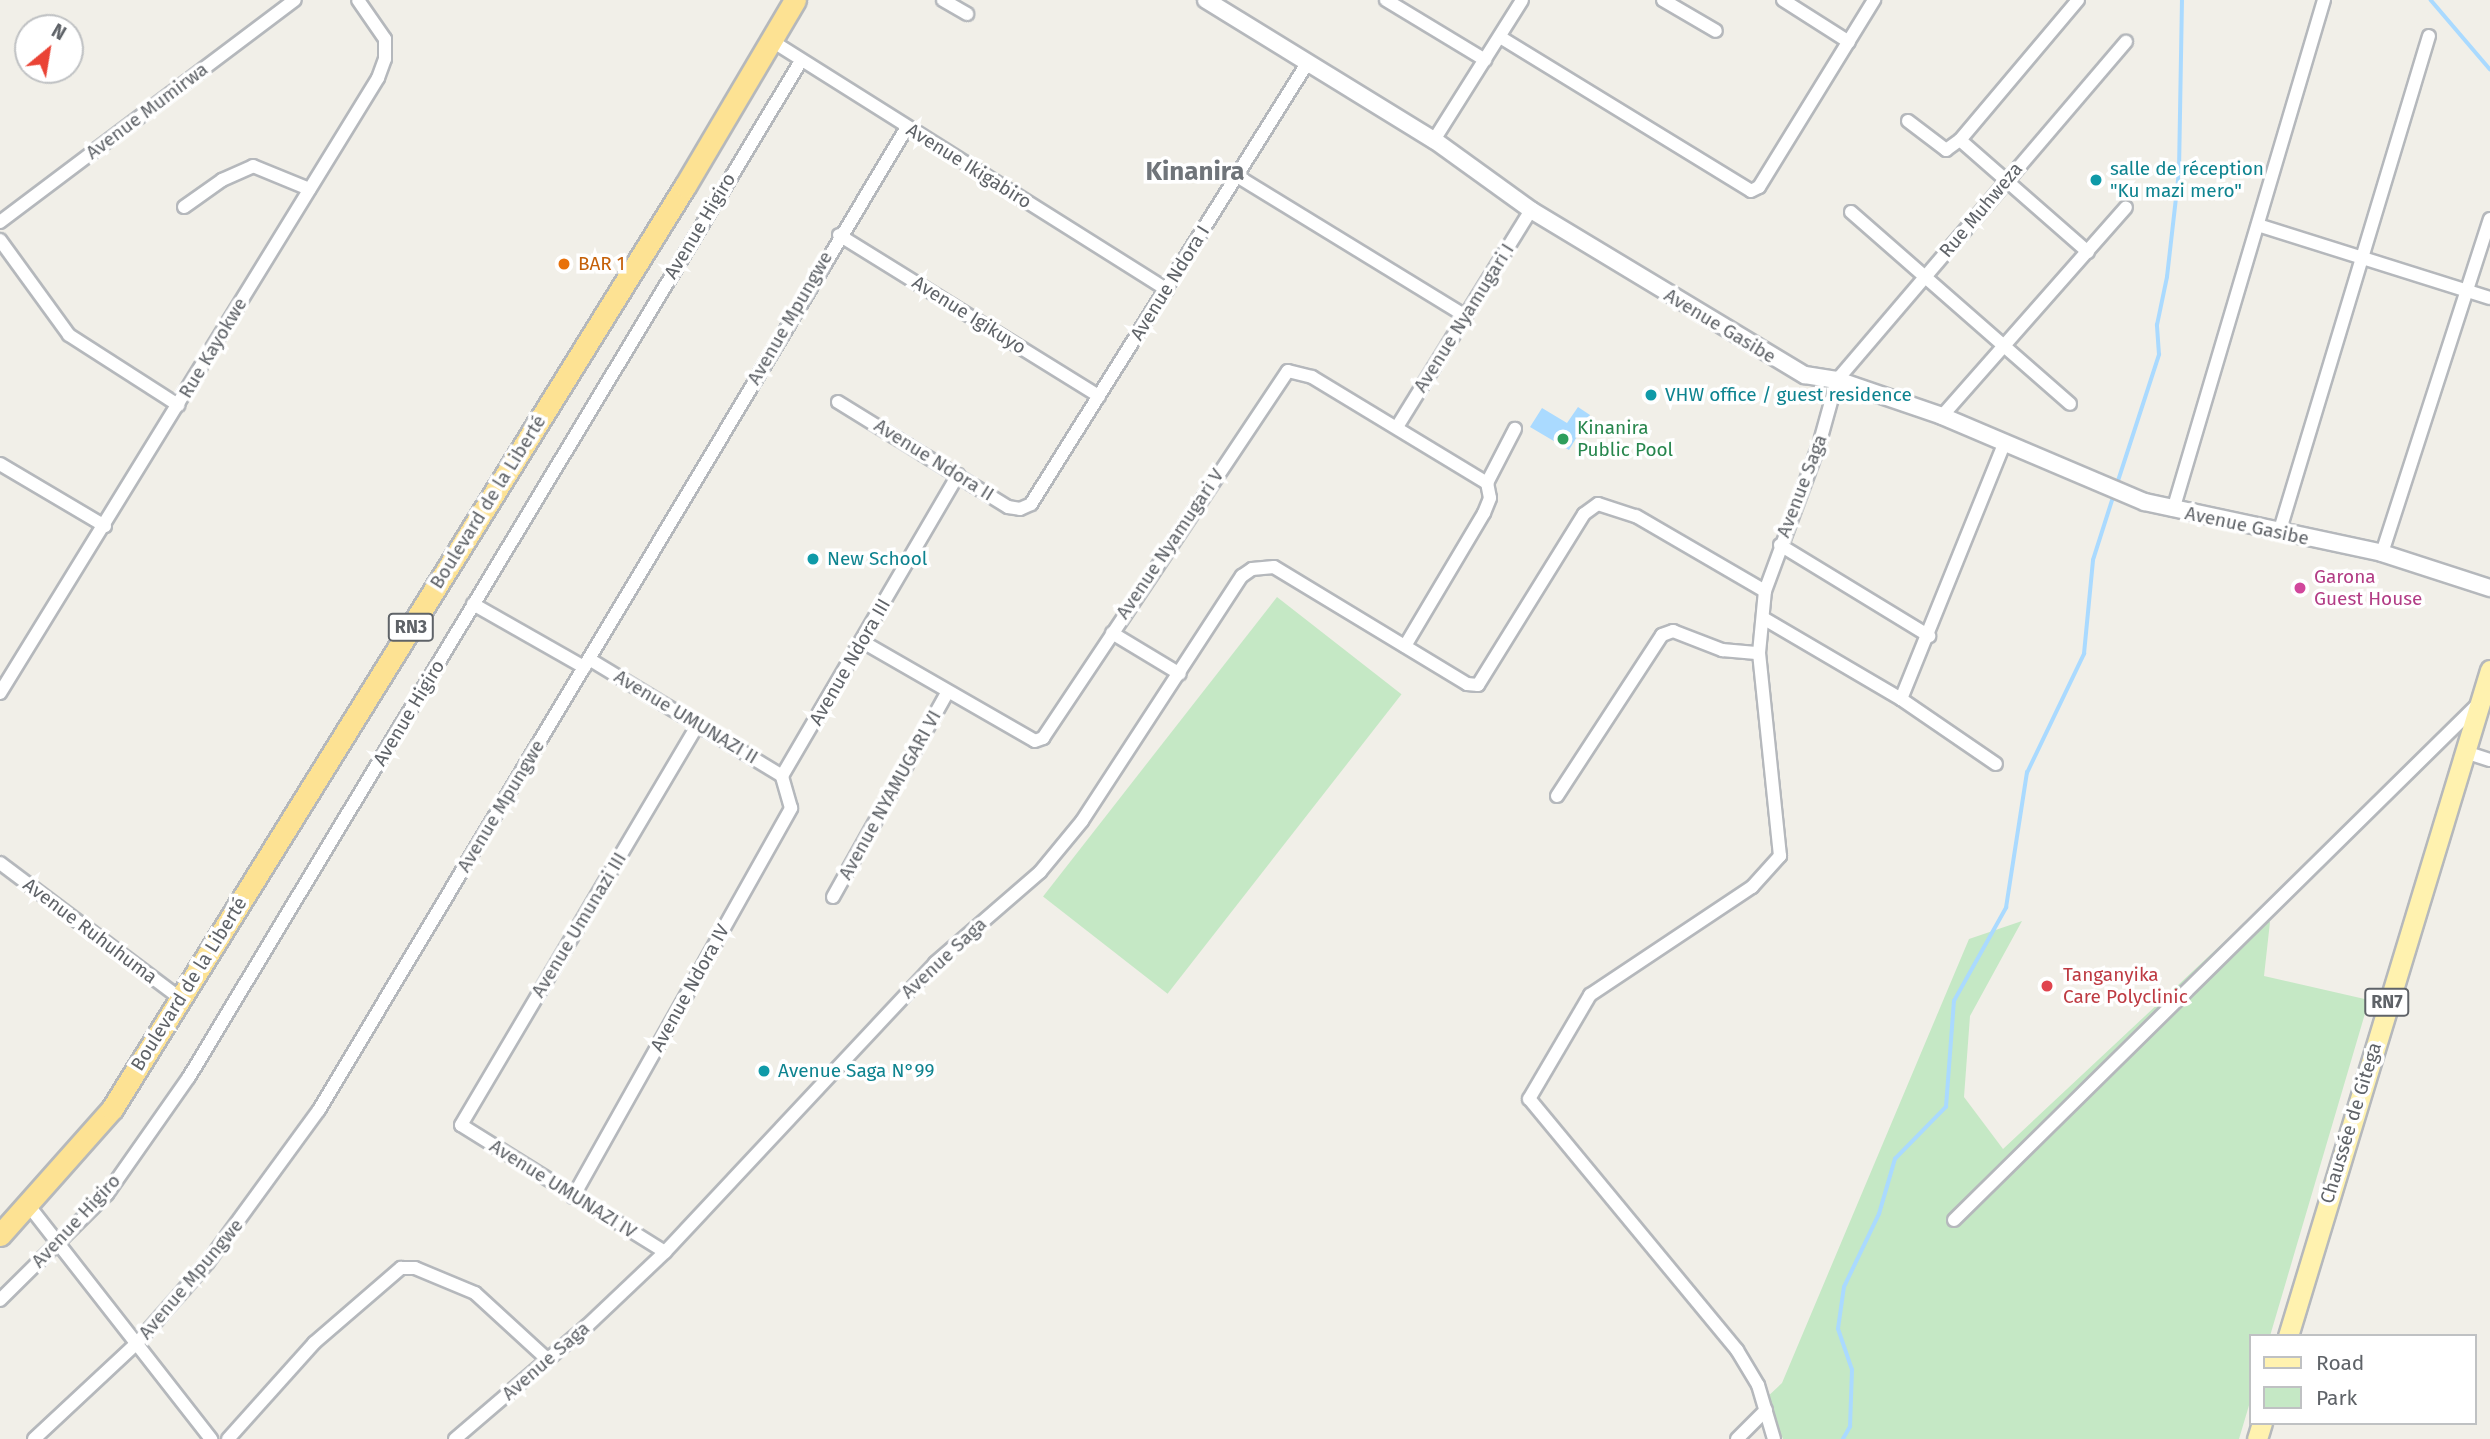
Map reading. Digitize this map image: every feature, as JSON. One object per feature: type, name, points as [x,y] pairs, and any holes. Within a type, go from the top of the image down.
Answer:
[{"type":"highway","name":"Boulevard de la Liberté","points":[[0,1235],[29,1206],[112,1109],[795,0]]},
{"type":"main road","name":"Chaussée de Gitega","points":[[2289,1334],[2490,670]]},
{"type":"street","name":"Avenue Mumirwa","points":[[0,222],[295,0]]},
{"type":"street","name":"Rue Kayokwe","points":[[0,693],[105,526],[385,59],[385,39],[358,0]]},
{"type":"street","points":[[943,0],[967,15]]},
{"type":"street","name":"Avenue Gasibe","points":[[1206,0],[1434,140],[1531,210],[1787,367],[1805,375],[1837,380],[1942,416],[2115,492],[2173,510],[2382,553],[2490,588]]},
{"type":"street","points":[[1386,0],[1485,60]]},
{"type":"street","points":[[1434,140],[1522,0]]},
{"type":"street","points":[[1663,0],[1716,31]]},
{"type":"street","points":[[1783,0],[1849,42]]},
{"type":"street","points":[[1500,37],[1751,191],[1759,187],[1874,0]]},
{"type":"street","points":[[1908,121],[1945,150],[1960,140],[2078,0]]},
{"type":"street","points":[[2173,510],[2324,0]]},
{"type":"street","points":[[2279,533],[2428,36]]},
{"type":"street","name":"Avenue Ikigabiro","points":[[772,41],[1167,289]]},
{"type":"street","name":"Rue Muhweza","points":[[1837,380],[2126,42]]},
{"type":"street","name":"Avenue Higiro","points":[[0,1300],[107,1194],[189,1077],[801,61]]},
{"type":"street","name":"Avenue Ndora I","points":[[1031,504],[1308,62]]},
{"type":"street","name":"Avenue Mpungwe","points":[[34,1439],[138,1342],[232,1232],[318,1110],[587,663],[839,234],[907,127]]},
{"type":"street","points":[[1960,140],[2088,252]]},
{"type":"street","points":[[184,207],[222,180],[253,166],[309,189]]},
{"type":"street","points":[[1237,176],[1464,315]]},
{"type":"street","points":[[1942,416],[2007,346],[2126,207]]},
{"type":"street","name":"Avenue Nyamugari I","points":[[1397,427],[1531,210]]},
{"type":"street","points":[[1852,212],[2070,404]]},
{"type":"street","points":[[2382,553],[2490,219]]},
{"type":"street","points":[[2258,225],[2490,298]]},
{"type":"street","name":"Avenue Igikuyo","points":[[839,234],[1099,396]]},
{"type":"street","points":[[0,240],[69,335],[178,405]]},
{"type":"street","name":"Avenue Nyamugari V","points":[[863,642],[947,693],[1035,741],[1043,738],[1282,376],[1299,371],[1487,483]]},
{"type":"street","name":"Avenue Saga","points":[[1766,1410],[1758,1385],[1737,1350],[1529,1099],[1590,995],[1752,887],[1780,856],[1759,653],[1765,591],[1819,445],[1837,380]]},
{"type":"street","name":"Avenue Ndora II","points":[[838,402],[1008,506],[1020,509],[1031,504]]},
{"type":"street","points":[[1515,429],[1487,483],[1490,498],[1484,513],[1410,649],[1467,684],[1478,685],[1487,678],[1584,514],[1598,504],[1636,516],[1765,591]]},
{"type":"street","points":[[1901,699],[1929,636],[2005,442]]},
{"type":"street","points":[[0,464],[105,526]]},
{"type":"street","name":"Avenue Ndora III","points":[[782,776],[863,642],[958,475]]},
{"type":"street","points":[[1780,545],[1929,636]]},
{"type":"street","name":"Avenue Saga","points":[[455,1439],[665,1252],[935,963],[1040,872],[1082,821],[1242,576],[1262,565],[1274,567],[1410,649]]},
{"type":"street","name":"Avenue UMUNAZI II","points":[[473,604],[587,663],[782,776]]},
{"type":"street","points":[[1763,618],[1901,699],[1996,764]]},
{"type":"street","points":[[1557,796],[1662,635],[1673,631],[1722,650],[1759,653]]},
{"type":"street","points":[[1112,632],[1180,674]]},
{"type":"street","name":"Avenue NYAMUGARI VI","points":[[833,897],[947,693]]},
{"type":"street","points":[[1954,1220],[2480,702]]},
{"type":"street","name":"Avenue Umunazi III","points":[[461,1125],[698,725]]},
{"type":"street","points":[[2465,752],[2490,760]]},
{"type":"street","name":"Avenue Ndora IV","points":[[573,1197],[792,808],[782,776]]},
{"type":"street","name":"Avenue Ruhuhuma","points":[[0,863],[180,998]]},
{"type":"street","name":"Avenue UMUNAZI IV","points":[[461,1125],[665,1252]]},
{"type":"street","points":[[29,1206],[138,1342],[211,1439]]},
{"type":"street","points":[[228,1439],[314,1343],[401,1268],[415,1268],[475,1293],[547,1359]]},
{"type":"street","points":[[1737,1439],[1766,1410],[1774,1439]]},
{"type":"green space","points":[[1277,597],[1402,694],[1168,994],[1043,896]]},
{"type":"green space","points":[[2255,913],[2270,922],[2264,976],[2369,1000],[2271,1334],[2248,1334],[2248,1409],[2239,1439],[1783,1439],[1765,1399],[1782,1383],[1969,939],[2022,921],[1970,1016],[1964,1097],[2003,1149]]},
{"type":"water","name":"Kinanira Public Pool","points":[[1578,407],[1590,415],[1569,450],[1530,427],[1542,408],[1567,423]]},
{"type":"waterway","points":[[2117,484],[2159,355],[2157,325],[2167,277],[2179,171],[2182,0]]},
{"type":"waterway","points":[[2431,0],[2490,69]]},
{"type":"waterway","points":[[1843,1439],[1850,1427],[1852,1370],[1838,1329],[1844,1287],[1879,1214],[1895,1159],[1946,1107],[1954,1001],[2006,908],[2027,773],[2084,654],[2093,560],[2114,494]]},
{"type":"place","name":"salle de réception \"Ku mazi mero\"","points":[[2096,180]]},
{"type":"place","name":"BAR 1","points":[[564,264]]},
{"type":"place","name":"VHW office / guest residence","points":[[1651,395]]},
{"type":"place","name":"Kinanira Public Pool","points":[[1563,439]]},
{"type":"place","name":"New School","points":[[813,559]]},
{"type":"place","name":"Garona Guest House","points":[[2300,588]]},
{"type":"place","name":"Tanganyika Care Polyclinic","points":[[2047,986]]},
{"type":"place","name":"Avenue Saga N°99","points":[[764,1071]]},
{"type":"district","name":"Kinanira","points":[[1195,172]]}]
